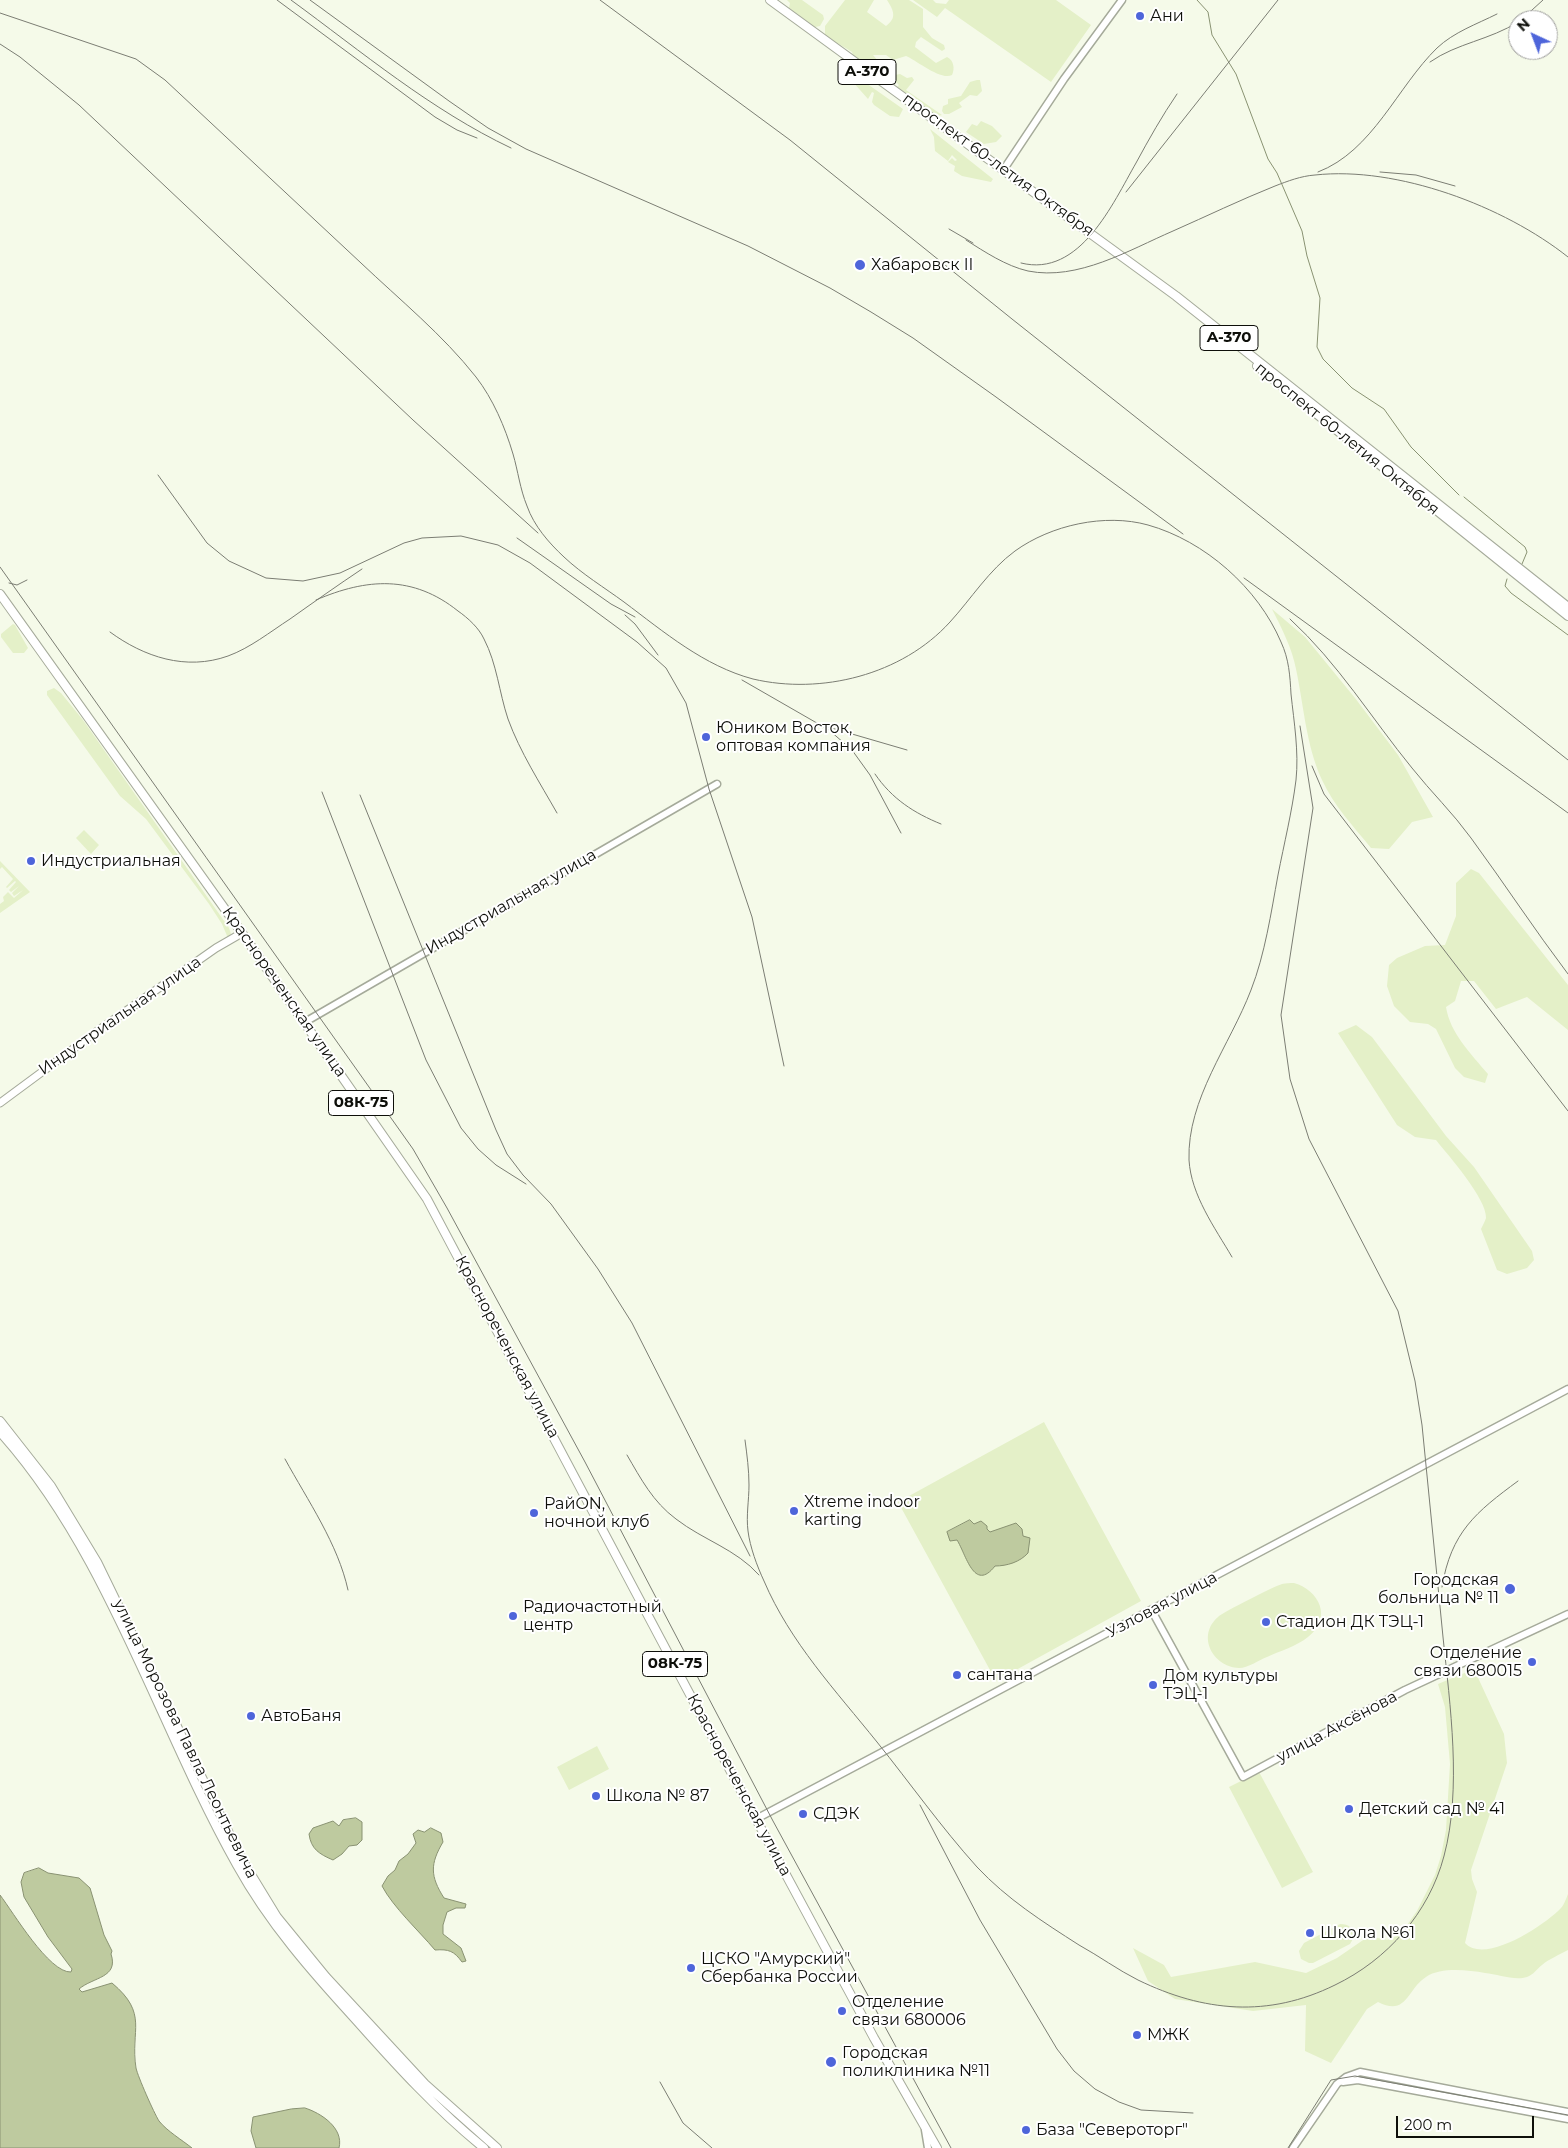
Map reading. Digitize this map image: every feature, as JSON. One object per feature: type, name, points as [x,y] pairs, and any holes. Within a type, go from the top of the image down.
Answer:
[{"type":"main road","name":"проспект 60-летия Октября","points":[[770,0],[1176,296],[1568,606]]},
{"type":"main road","name":"проспект 60-летия Октября","points":[[1128,260],[1139,272],[1568,616]]},
{"type":"main road","name":"Краснореченская улица","points":[[0,594],[305,1022],[401,1161],[438,1220],[756,1819],[869,2029],[936,2148]]},
{"type":"main road","name":"Индустриальная улица","points":[[0,1103],[90,1036],[216,948],[242,933]]},
{"type":"main road","name":"улица Морозова Павла Леонтьевича","points":[[0,1421],[47,1480],[97,1562],[249,1873],[290,1934],[425,2084],[497,2148]]},
{"type":"main road","name":"улица Морозова Павла Леонтьевича","points":[[0,1432],[53,1501],[93,1569],[218,1829],[257,1900],[304,1962],[372,2039],[423,2093],[484,2148]]},
{"type":"street","points":[[1004,170],[1064,79],[1122,0]]},
{"type":"street","name":"Индустриальная улица","points":[[305,1022],[717,784]]},
{"type":"street","name":"Узловая улица","points":[[756,1819],[1152,1611],[1568,1389]]},
{"type":"street","name":"улица Аксёнова","points":[[1152,1611],[1243,1777],[1405,1690],[1568,1614]]},
{"type":"street","points":[[1293,2148],[1337,2084],[1346,2077],[1360,2072],[1568,2112]]},
{"type":"street","points":[[1337,2084],[1347,2080],[1358,2080],[1568,2119]]},
{"type":"street","points":[[924,2124],[928,2148]]},
{"type":"shaded area","points":[[787,0],[802,0],[823,15],[824,19],[820,26],[815,27],[789,8],[790,3]]},
{"type":"shaded area","points":[[845,0],[874,0],[867,12],[886,26],[893,17],[887,0],[909,0],[923,9],[923,27],[932,38],[944,45],[945,49],[942,51],[921,37],[916,42],[915,47],[936,63],[947,57],[949,58],[953,65],[952,75],[947,76],[935,73],[906,56],[893,60],[886,55],[873,55],[879,62],[891,69],[890,76],[900,74],[907,78],[912,77],[914,80],[906,90],[942,115],[938,116],[897,87],[899,85],[896,82],[894,85],[853,55],[852,52],[825,35],[825,26]]},
{"type":"shaded area","points":[[913,0],[933,0],[936,3],[946,4],[949,0],[1056,0],[1091,25],[1051,82],[945,8],[937,17]]},
{"type":"shaded area","points":[[853,76],[856,76],[903,109],[899,117],[890,116],[874,105],[872,102],[874,93],[872,92],[868,99],[852,81]]},
{"type":"shaded area","points":[[980,80],[982,91],[977,96],[970,95],[959,103],[962,107],[949,114],[944,114],[942,111],[943,106],[948,104],[948,99],[961,96],[970,82]]},
{"type":"shaded area","points":[[981,121],[992,126],[1002,136],[996,142],[984,144],[966,132],[972,124],[977,126]]},
{"type":"shaded area","points":[[930,129],[993,179],[991,182],[962,176],[954,171],[955,166],[948,162],[952,158],[955,161],[957,160],[952,155],[948,161],[935,151],[934,137]]},
{"type":"shaded area","points":[[1272,609],[1305,637],[1355,698],[1398,755],[1433,817],[1412,822],[1389,849],[1371,848],[1338,807],[1322,780],[1312,753],[1292,654]]},
{"type":"shaded area","points":[[13,624],[28,648],[24,653],[13,653],[1,637],[1,634]]},
{"type":"shaded area","points":[[54,688],[61,693],[83,720],[229,928],[231,934],[228,938],[222,924],[209,904],[146,819],[120,796],[47,695],[47,691]]},
{"type":"shaded area","points":[[84,830],[99,845],[91,854],[76,838]]},
{"type":"shaded area","points":[[0,861],[30,892],[0,913],[0,904],[4,901],[3,897],[8,892],[14,898],[23,890],[14,896],[12,893],[19,886],[11,892],[9,890],[15,881],[6,887],[13,879],[2,867],[0,869]]},
{"type":"shaded area","points":[[1471,869],[1479,873],[1568,985],[1568,1030],[1527,997],[1496,1009],[1474,981],[1461,981],[1455,1001],[1446,1007],[1448,1017],[1468,1051],[1488,1074],[1485,1083],[1464,1077],[1455,1068],[1436,1029],[1428,1024],[1410,1022],[1394,1006],[1387,986],[1389,965],[1397,958],[1425,946],[1445,945],[1456,916],[1456,883]]},
{"type":"shaded area","points":[[1356,1025],[1372,1037],[1446,1136],[1474,1167],[1532,1251],[1534,1260],[1527,1268],[1507,1274],[1497,1270],[1481,1229],[1486,1218],[1485,1210],[1474,1189],[1436,1140],[1415,1137],[1397,1125],[1338,1033]]},
{"type":"shaded area","points":[[1044,1422],[1141,1601],[996,1681],[898,1502]]},
{"type":"shaded area","points":[[970,1520],[974,1524],[981,1521],[990,1532],[1016,1523],[1022,1529],[1023,1536],[1030,1538],[1028,1553],[1013,1563],[995,1566],[988,1573],[981,1575],[976,1573],[967,1561],[957,1540],[950,1541],[947,1532]]},
{"type":"shaded area","name":"Стадион ДК ТЭЦ-1","points":[[1294,1583],[1310,1592],[1320,1606],[1320,1622],[1316,1630],[1294,1646],[1242,1668],[1230,1666],[1215,1656],[1210,1649],[1208,1633],[1218,1617],[1277,1586]]},
{"type":"shaded area","points":[[1474,1669],[1504,1734],[1507,1763],[1471,1870],[1477,1892],[1465,1943],[1474,1949],[1486,1949],[1514,1940],[1542,1924],[1553,1915],[1562,1907],[1568,1894],[1568,1950],[1542,1965],[1529,1976],[1522,1978],[1462,1970],[1432,1974],[1420,1982],[1401,2004],[1388,2006],[1378,2002],[1367,2009],[1331,2063],[1305,2051],[1306,2005],[1253,2011],[1175,1999],[1148,1981],[1133,1948],[1164,1965],[1171,1977],[1255,1962],[1306,1973],[1337,1958],[1369,1936],[1387,1940],[1400,1935],[1417,1911],[1435,1875],[1446,1830],[1450,1764],[1445,1707],[1438,1684]]},
{"type":"shaded area","points":[[597,1746],[609,1769],[569,1790],[557,1767]]},
{"type":"shaded area","points":[[1259,1772],[1313,1872],[1282,1888],[1229,1787]]},
{"type":"shaded area","points":[[356,1818],[362,1822],[362,1840],[357,1845],[349,1846],[333,1860],[320,1853],[312,1844],[309,1834],[313,1828],[333,1821],[339,1826],[343,1820]]},
{"type":"shaded area","points":[[431,1828],[441,1833],[443,1842],[436,1857],[433,1870],[439,1890],[444,1898],[466,1904],[465,1908],[456,1908],[447,1912],[443,1925],[443,1934],[461,1948],[466,1961],[462,1962],[451,1952],[435,1950],[399,1910],[382,1886],[388,1876],[395,1870],[399,1861],[408,1854],[416,1843],[413,1834],[418,1830],[424,1832]]},
{"type":"shaded area","points":[[39,1868],[48,1873],[79,1878],[90,1888],[104,1935],[112,1951],[112,1962],[108,1972],[79,1989],[82,1992],[112,1983],[131,2004],[136,2023],[136,2068],[146,2095],[162,2125],[192,2148],[0,2148],[0,1895],[42,1953],[62,1970],[71,1972],[72,1969],[48,1937],[24,1897],[21,1882],[24,1873]]},
{"type":"shaded area","points":[[1340,1924],[1348,1926],[1353,1931],[1354,1937],[1350,1944],[1313,1963],[1301,1959],[1299,1951],[1304,1943]]},
{"type":"shaded area","points":[[305,2108],[330,2122],[338,2134],[339,2148],[256,2148],[251,2131],[253,2117]]},
{"type":"waterway","points":[[1197,0],[1208,12],[1212,35],[1236,74],[1268,159],[1277,173],[1302,231],[1307,256],[1320,298],[1317,347],[1323,359],[1352,388],[1384,409],[1411,447],[1459,495]]},
{"type":"waterway","points":[[1464,497],[1525,547],[1527,552],[1522,564]]},
{"type":"waterway","points":[[1507,579],[1505,586],[1511,593],[1568,635]]},
{"type":"tram line","points":[[0,567],[413,1149],[585,1462],[773,1821],[951,2148]]},
{"type":"tram line","points":[[9,583],[17,585],[27,580]]},
{"type":"tram line","points":[[1288,2148],[1331,2080],[1355,2076],[1568,2115]]},
{"type":"railway","points":[[277,0],[435,117],[457,130],[477,138]]},
{"type":"railway","points":[[291,0],[425,98],[481,133],[511,148]]},
{"type":"railway","points":[[310,0],[488,128],[526,149],[748,246],[830,288],[871,312],[913,338],[996,397],[1183,534]]},
{"type":"railway","points":[[600,0],[790,140],[1012,319],[1568,760]]},
{"type":"railway","points":[[1126,192],[1278,0]]},
{"type":"railway","points":[[1532,10],[1543,0]]},
{"type":"railway","points":[[0,13],[136,59],[165,80],[421,318],[476,377],[498,414],[510,444],[530,513],[542,534],[553,546],[578,569],[669,636],[718,666],[753,679],[779,683],[806,684],[833,682],[885,668],[909,656],[931,640],[950,622],[997,567],[1015,551],[1045,534],[1062,528],[1097,521],[1131,522],[1169,532],[1190,542],[1209,555],[1244,585],[1259,603],[1271,622],[1286,655],[1290,674],[1297,769],[1290,816],[1260,962],[1242,1011],[1202,1094],[1190,1137],[1189,1160],[1194,1186],[1211,1223],[1232,1257]]},
{"type":"railway","points":[[1318,172],[1337,162],[1369,134],[1437,48],[1458,33],[1497,14]]},
{"type":"railway","points":[[1430,62],[1451,50],[1508,27]]},
{"type":"railway","points":[[0,44],[20,57],[79,105],[413,420],[538,533]]},
{"type":"railway","points":[[1021,263],[1042,265],[1061,259],[1092,234],[1117,198],[1177,94]]},
{"type":"railway","points":[[1380,172],[1416,175],[1455,186]]},
{"type":"railway","points":[[966,240],[996,258],[1020,269],[1047,273],[1066,272],[1121,255],[1275,186],[1310,176],[1347,174],[1380,177],[1414,184],[1481,206],[1513,221],[1542,238],[1568,257]]},
{"type":"railway","points":[[949,229],[973,243]]},
{"type":"railway","points":[[158,475],[207,543],[229,561],[266,578],[303,581],[340,573],[404,543],[422,538],[461,536],[498,545],[530,563],[637,642],[666,668],[686,703],[709,789],[752,917],[784,1066]]},
{"type":"railway","points":[[517,538],[611,604],[635,617]]},
{"type":"railway","points":[[110,632],[151,655],[181,662],[212,660],[236,653],[252,644],[362,569]]},
{"type":"railway","points":[[1244,578],[1568,813]]},
{"type":"railway","points":[[316,600],[353,587],[371,584],[407,586],[441,599],[469,620],[479,631],[488,649],[495,668],[508,719],[518,743],[557,813]]},
{"type":"railway","points":[[625,615],[635,624],[658,655]]},
{"type":"railway","points":[[1290,619],[1324,654],[1412,768],[1464,829],[1568,974]]},
{"type":"railway","points":[[742,680],[829,730],[852,750],[870,775],[901,833]]},
{"type":"railway","points":[[745,1440],[749,1479],[747,1525],[750,1543],[761,1575],[787,1625],[830,1685],[977,1867],[1001,1889],[1052,1928],[1123,1972],[1163,1991],[1187,1999],[1236,2007],[1285,2003],[1310,1996],[1335,1985],[1354,1975],[1372,1962],[1388,1948],[1417,1915],[1437,1877],[1444,1856],[1449,1830],[1453,1775],[1451,1719],[1422,1425],[1415,1381],[1398,1311],[1309,1139],[1290,1079],[1281,1015],[1313,808],[1300,726]]},
{"type":"railway","points":[[828,727],[907,750]]},
{"type":"railway","points":[[1312,766],[1324,794],[1568,1111]]},
{"type":"railway","points":[[875,774],[896,798],[922,815],[941,824]]},
{"type":"railway","points":[[322,792],[426,1060],[461,1128],[478,1149],[496,1165],[526,1184]]},
{"type":"railway","points":[[360,795],[507,1154],[523,1175],[551,1204],[598,1269],[632,1323],[750,1556]]},
{"type":"railway","points":[[627,1455],[648,1490],[668,1512],[686,1526],[730,1551],[759,1575]]},
{"type":"railway","points":[[285,1459],[330,1539],[348,1590]]},
{"type":"railway","points":[[1442,1587],[1446,1568],[1459,1537],[1478,1514],[1518,1481]]},
{"type":"railway","points":[[920,1805],[980,1920],[1057,2049],[1074,2071],[1095,2089],[1119,2102],[1141,2110],[1193,2113]]},
{"type":"railway","points":[[660,2082],[683,2123],[712,2148]]},
{"type":"place","name":"Ани","points":[[1140,16]]},
{"type":"place","name":"Хабаровск II","points":[[860,265]]},
{"type":"place","name":"Юником Восток, оптовая компания","points":[[706,737]]},
{"type":"place","name":"Индустриальная","points":[[31,861]]},
{"type":"place","name":"Xtreme indoor karting","points":[[794,1511]]},
{"type":"place","name":"РайON, ночной клуб","points":[[534,1513]]},
{"type":"place","name":"Городская больница № 11","points":[[1510,1589]]},
{"type":"place","name":"Радиочастотный центр","points":[[513,1616]]},
{"type":"place","name":"Стадион ДК ТЭЦ-1","points":[[1266,1622]]},
{"type":"place","name":"Отделение связи 680015","points":[[1532,1662]]},
{"type":"place","name":"сантана","points":[[957,1675]]},
{"type":"place","name":"Дом культуры ТЭЦ-1","points":[[1153,1685]]},
{"type":"place","name":"АвтоБаня","points":[[251,1716]]},
{"type":"place","name":"Школа № 87","points":[[596,1796]]},
{"type":"place","name":"Детский сад № 41","points":[[1349,1809]]},
{"type":"place","name":"СДЭК","points":[[803,1814]]},
{"type":"place","name":"Школа №61","points":[[1310,1933]]},
{"type":"place","name":"ЦСКО \"Амурский\" Сбербанка России","points":[[691,1968]]},
{"type":"place","name":"Отделение связи 680006","points":[[842,2011]]},
{"type":"place","name":"МЖК","points":[[1137,2035]]},
{"type":"place","name":"Городская поликлиника №11","points":[[831,2062]]},
{"type":"place","name":"База \"Североторг\"","points":[[1026,2130]]}]
